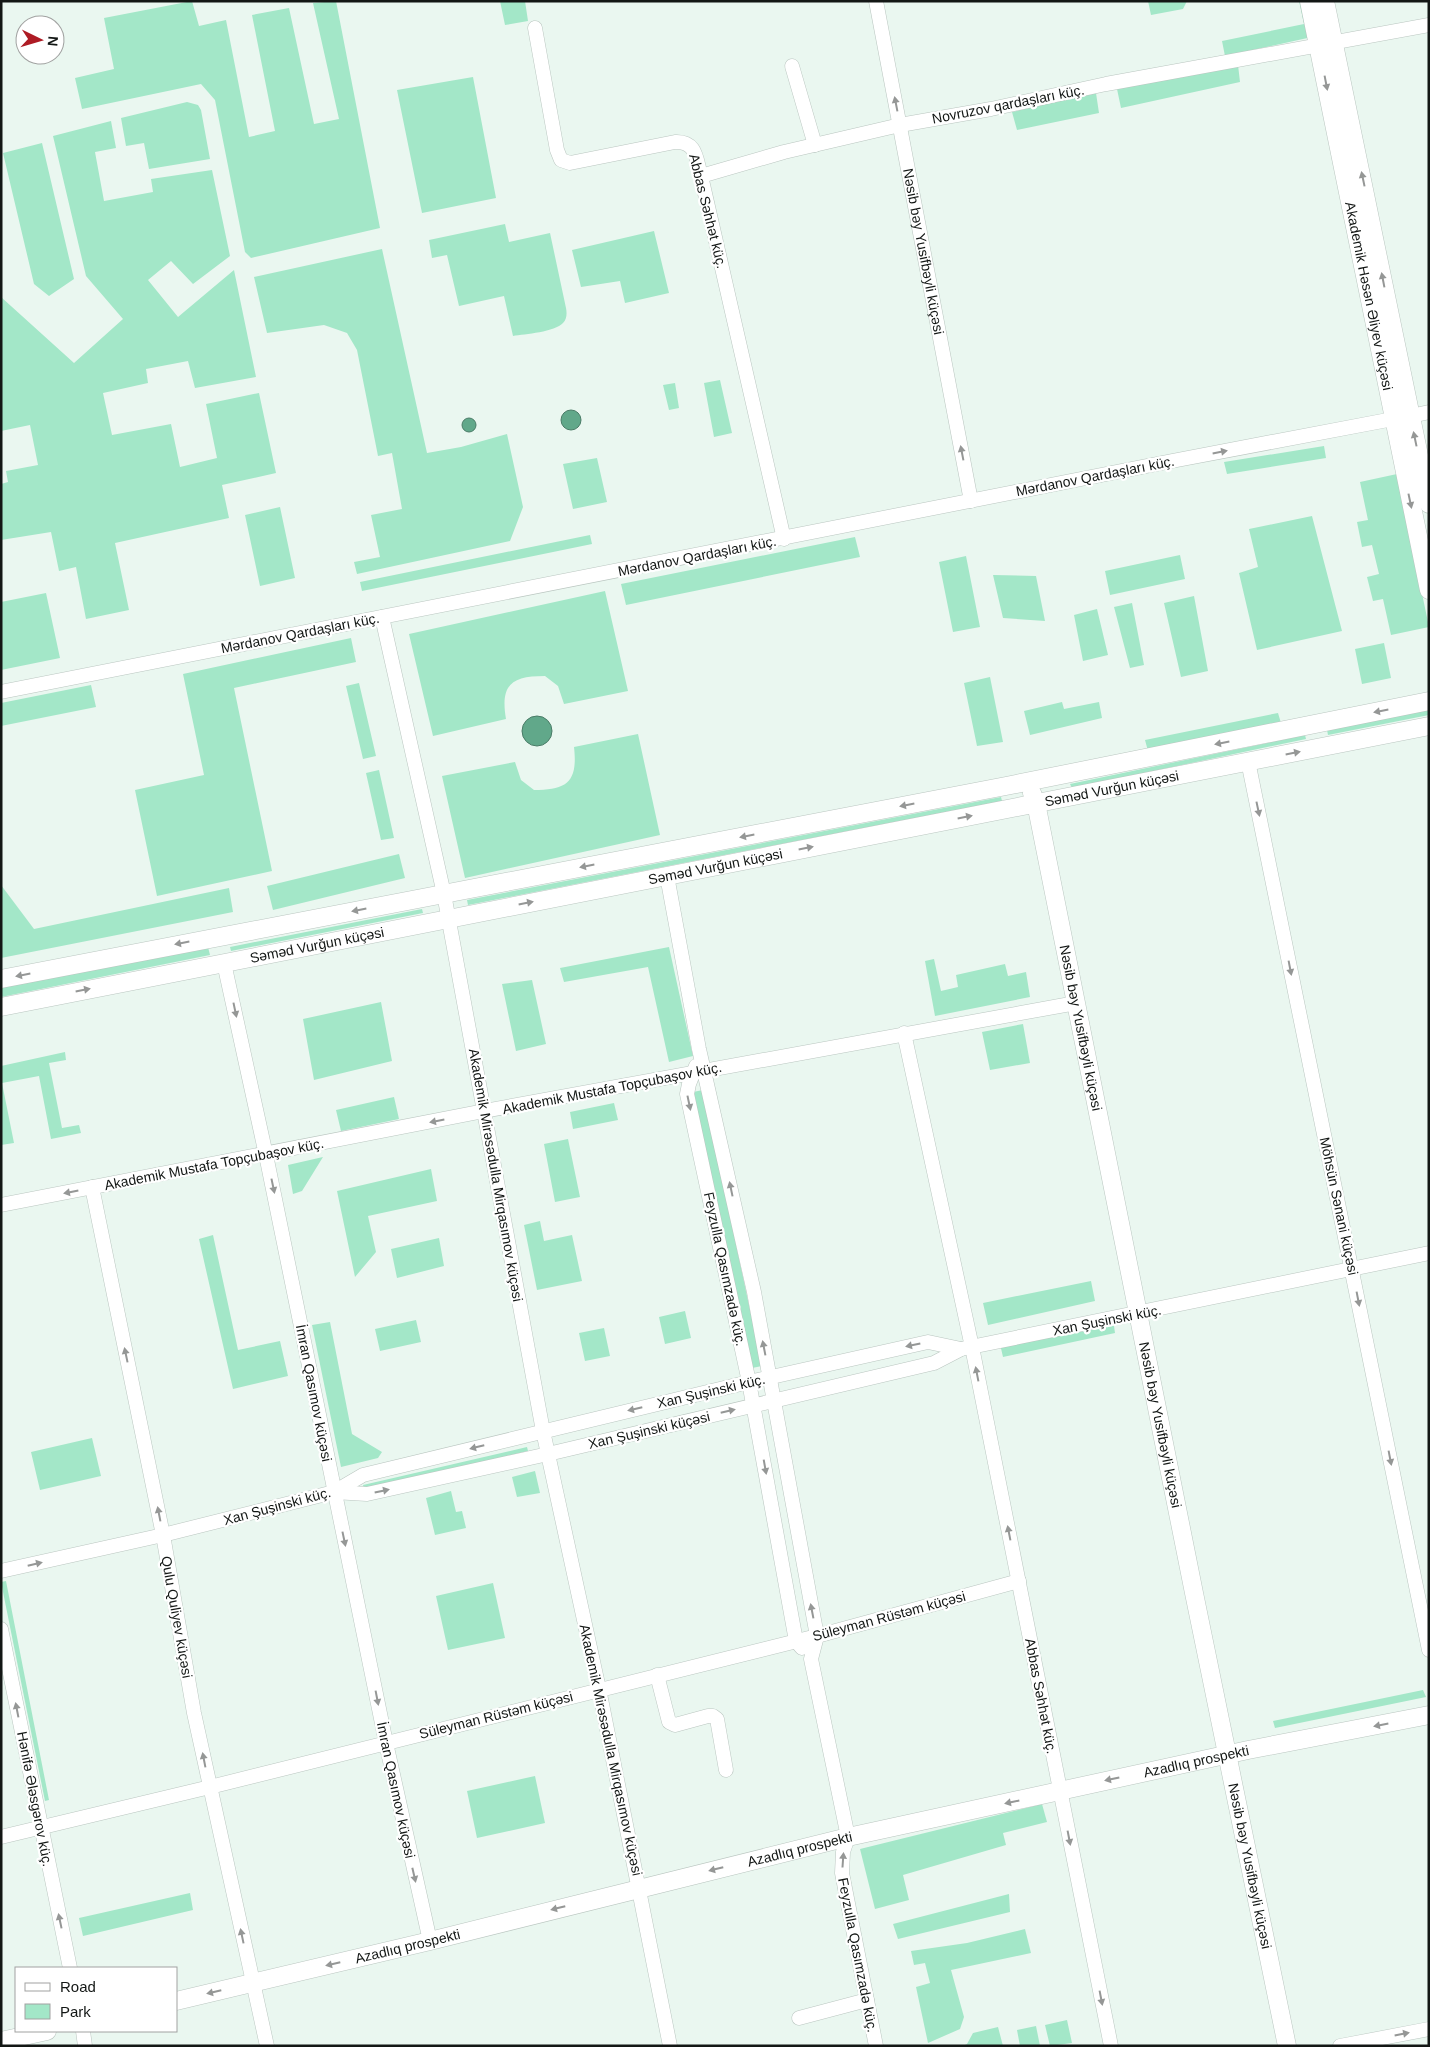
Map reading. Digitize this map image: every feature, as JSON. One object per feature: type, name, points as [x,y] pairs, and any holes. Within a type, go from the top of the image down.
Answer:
[{"type":"main road","name":"Akademik Həsən Əliyev küçəsi","points":[[1309,1],[1326,44],[1411,416],[1429,504]]},
{"type":"main road","name":"Akademik Həsən Əliyev küçəsi","points":[[1326,1],[1326,44],[1393,419],[1429,590]]},
{"type":"main road","name":"Səməd Vurğun küçəsi","points":[[1,979],[1015,784],[1429,701]]},
{"type":"main road","points":[[1312,725],[1317,748]]},
{"type":"main road","name":"Səməd Vurğun küçəsi","points":[[1,1007],[1429,726]]},
{"type":"main road","points":[[1015,784],[1032,792],[1036,803]]},
{"type":"main road","name":"Nəsib bəy Yusifbəyli küçəsi","points":[[1036,803],[1287,2046]]},
{"type":"main road","points":[[219,937],[224,963]]},
{"type":"main road","name":"Azadlıq prospekti","points":[[178,2001],[430,1941],[848,1836],[1228,1755],[1429,1716]]},
{"type":"main road","points":[[1,2041],[42,2032]]},
{"type":"street","name":"Nəsib bəy Yusifbəyli küçəsi","points":[[876,1],[971,501]]},
{"type":"street","name":"Novruzov qardaşları küç.","points":[[701,176],[815,145],[900,125],[1106,84],[1429,25]]},
{"type":"street","name":"Abbas Səhhət küç.","points":[[536,28],[557,150],[562,160],[570,162],[675,142],[685,141],[692,146],[701,176],[784,539]]},
{"type":"street","points":[[792,66],[815,145]]},
{"type":"street","points":[[1411,416],[1429,412]]},
{"type":"street","name":"Mərdanov Qardaşları küç.","points":[[1,692],[1393,419]]},
{"type":"street","points":[[382,617],[444,894]]},
{"type":"street","name":"Möhsün Sənani küçəsi","points":[[1248,761],[1429,1650]]},
{"type":"street","name":"Feyzulla Qasımzadə küç.","points":[[667,876],[700,1067],[754,1292],[770,1377],[772,1400],[817,1636],[811,1659],[848,1836],[843,1852],[842,1873],[876,2046]]},
{"type":"street","name":"Akademik Mirəsədulla Mirqasımov küçəsi","points":[[444,894],[543,1431],[599,1689],[670,2046]]},
{"type":"street","name":"İmran Qasımov küçəsi","points":[[224,963],[266,1155],[386,1743],[430,1941]]},
{"type":"street","name":"Akademik Mustafa Topçubaşov küç.","points":[[1,1205],[266,1155],[700,1067],[1076,1003]]},
{"type":"street","name":"Abbas Səhhət küç.","points":[[904,1033],[966,1348],[1019,1581],[1111,2046]]},
{"type":"street","name":"Feyzulla Qasımzadə küç.","points":[[700,1067],[687,1094],[754,1405],[796,1641],[811,1659]]},
{"type":"street","name":"Qulu Quliyev küçəsi","points":[[92,1188],[163,1535],[194,1713],[267,2046]]},
{"type":"street","name":"Xan Şuşinski küç.","points":[[1,1571],[163,1535],[334,1492],[363,1475],[770,1377],[928,1342],[966,1348],[1429,1253]]},
{"type":"street","name":"Xan Şuşinski küçəsi","points":[[334,1492],[367,1494],[548,1454],[934,1362],[966,1348]]},
{"type":"street","name":"Süleyman Rüstəm küçəsi","points":[[1,1837],[817,1636],[1019,1581]]},
{"type":"street","name":"Hənifə Ələsgərov küç.","points":[[1,1629],[70,1967]]},
{"type":"street","points":[[657,1675],[669,1722],[675,1725],[708,1716],[713,1716],[717,1719],[726,1770]]},
{"type":"street","points":[[800,2018],[867,2000]]},
{"type":"street","points":[[1340,2046],[1429,2029]]},
{"type":"street","points":[[83,2032],[86,2046]]},
{"type":"green space","points":[[192,1],[199,26],[226,20],[249,137],[275,131],[252,15],[289,8],[314,124],[339,119],[313,3],[336,1],[380,228],[251,258],[245,252],[215,100],[201,84],[82,109],[75,78],[114,69],[104,18]]},
{"type":"green space","points":[[500,1],[525,1],[528,21],[505,25]]},
{"type":"green space","points":[[1148,1],[1187,1],[1183,9],[1151,15]]},
{"type":"green space","points":[[1299,1],[1304,1],[1312,37],[1225,56],[1222,41],[1304,24]]},
{"type":"green space","points":[[1238,65],[1240,82],[1121,108],[1117,89]]},
{"type":"green space","points":[[473,77],[496,198],[422,213],[397,90]]},
{"type":"green space","points":[[1096,93],[1099,113],[1017,130],[1012,112]]},
{"type":"green space","points":[[187,102],[198,105],[201,110],[210,159],[149,169],[144,143],[126,146],[121,118]]},
{"type":"green space","points":[[111,121],[116,148],[95,152],[104,201],[153,192],[151,179],[212,170],[230,256],[193,284],[171,261],[148,280],[178,317],[234,270],[256,377],[195,388],[188,361],[146,369],[148,383],[103,393],[112,435],[171,424],[180,467],[217,458],[206,404],[259,393],[276,473],[222,485],[229,518],[115,543],[129,610],[86,619],[76,567],[59,571],[51,532],[1,540],[1,484],[8,482],[6,471],[38,465],[30,425],[1,431],[1,297],[74,363],[123,319],[86,276],[53,136]]},
{"type":"green space","points":[[42,143],[74,279],[49,296],[34,284],[3,153]]},
{"type":"green space","points":[[505,224],[509,242],[550,233],[567,312],[563,323],[554,329],[513,336],[504,296],[459,306],[447,255],[432,258],[429,240]]},
{"type":"green space","points":[[654,231],[669,293],[625,303],[620,281],[581,287],[572,250]]},
{"type":"green space","points":[[382,249],[427,453],[461,447],[507,434],[523,507],[510,541],[357,574],[354,562],[380,557],[371,515],[402,509],[392,453],[378,456],[357,350],[347,333],[324,325],[267,333],[254,277]]},
{"type":"green space","points":[[720,380],[732,433],[714,437],[704,383]]},
{"type":"green space","points":[[675,383],[679,408],[669,410],[663,385]]},
{"type":"green space","points":[[1324,446],[1326,458],[1227,474],[1224,462]]},
{"type":"green space","points":[[597,458],[607,502],[573,509],[563,464]]},
{"type":"green space","points":[[1397,474],[1429,627],[1391,635],[1383,599],[1373,601],[1367,577],[1379,574],[1372,545],[1362,547],[1357,522],[1368,520],[1360,482]]},
{"type":"green space","points":[[280,507],[295,578],[260,586],[245,515]]},
{"type":"green space","points":[[1312,516],[1342,631],[1257,650],[1239,573],[1258,567],[1249,529]]},
{"type":"green space","points":[[590,535],[592,544],[362,591],[360,582]]},
{"type":"green space","points":[[855,537],[860,557],[626,605],[621,584]]},
{"type":"green space","points":[[1180,555],[1185,579],[1110,595],[1105,571]]},
{"type":"green space","points":[[966,556],[980,627],[953,632],[939,562]]},
{"type":"green space","points":[[993,575],[1036,576],[1045,621],[1003,618]]},
{"type":"green space","points":[[605,591],[628,691],[564,704],[558,686],[545,676],[524,678],[511,684],[507,690],[505,698],[506,719],[433,736],[409,634]]},
{"type":"green space","points":[[46,593],[60,658],[1,670],[1,602]]},
{"type":"green space","points":[[1194,596],[1208,671],[1181,677],[1164,603]]},
{"type":"green space","points":[[1132,603],[1144,665],[1130,668],[1114,607]]},
{"type":"green space","points":[[1097,609],[1108,655],[1083,661],[1074,615]]},
{"type":"green space","points":[[351,638],[356,662],[234,688],[272,871],[157,896],[135,790],[204,775],[183,674]]},
{"type":"green space","points":[[1384,643],[1391,678],[1362,684],[1355,649]]},
{"type":"green space","points":[[990,677],[1003,742],[977,746],[964,683]]},
{"type":"green space","points":[[359,683],[376,756],[363,759],[346,686]]},
{"type":"green space","points":[[91,685],[96,707],[1,726],[1,703]]},
{"type":"green space","points":[[1062,702],[1064,709],[1099,702],[1102,718],[1030,735],[1024,711]]},
{"type":"green space","points":[[1429,710],[1429,715],[1328,735],[1327,730]]},
{"type":"green space","points":[[1278,713],[1281,723],[1148,751],[1145,740]]},
{"type":"green space","points":[[638,734],[660,835],[465,878],[442,776],[515,762],[521,780],[534,790],[555,788],[568,782],[572,776],[575,759],[574,747]]},
{"type":"green space","points":[[1305,735],[1306,739],[1072,788],[1070,784]]},
{"type":"green space","points":[[379,770],[394,838],[381,840],[366,773]]},
{"type":"green space","points":[[1001,797],[1002,801],[468,905],[467,900]]},
{"type":"green space","points":[[399,854],[405,878],[273,910],[267,886]]},
{"type":"green space","points":[[1,885],[34,929],[229,888],[233,912],[1,958]]},
{"type":"green space","points":[[422,909],[423,913],[231,951],[230,947]]},
{"type":"green space","points":[[208,947],[210,955],[1,997],[1,988]]},
{"type":"green space","points":[[669,947],[693,1056],[669,1062],[648,967],[564,982],[560,968]]},
{"type":"green space","points":[[934,959],[941,991],[958,987],[956,975],[1005,964],[1008,976],[1026,972],[1030,997],[935,1016],[925,961]]},
{"type":"green space","points":[[532,980],[546,1044],[516,1051],[502,984]]},
{"type":"green space","points":[[381,1002],[392,1061],[314,1080],[303,1019]]},
{"type":"green space","points":[[1023,1024],[1030,1063],[990,1070],[982,1032]]},
{"type":"green space","points":[[65,1052],[66,1060],[49,1063],[62,1128],[79,1125],[81,1133],[51,1139],[39,1076],[2,1083],[14,1143],[1,1145],[1,1066]]},
{"type":"green space","points":[[703,1090],[762,1366],[752,1368],[693,1092]]},
{"type":"green space","points":[[394,1097],[399,1119],[341,1131],[336,1110]]},
{"type":"green space","points":[[614,1103],[618,1120],[573,1129],[570,1112]]},
{"type":"green space","points":[[568,1139],[580,1197],[555,1202],[544,1144]]},
{"type":"green space","points":[[323,1157],[302,1191],[293,1194],[288,1165]]},
{"type":"green space","points":[[431,1169],[437,1201],[368,1216],[376,1252],[355,1277],[337,1191]]},
{"type":"green space","points":[[540,1221],[544,1241],[572,1235],[582,1281],[537,1290],[524,1225]]},
{"type":"green space","points":[[213,1235],[238,1350],[280,1341],[288,1376],[233,1389],[199,1239]]},
{"type":"green space","points":[[439,1238],[444,1266],[397,1278],[391,1249]]},
{"type":"green space","points":[[1091,1281],[1095,1301],[988,1325],[983,1303]]},
{"type":"green space","points":[[685,1311],[691,1338],[665,1344],[659,1317]]},
{"type":"green space","points":[[1113,1319],[1115,1333],[1003,1357],[1000,1344]]},
{"type":"green space","points":[[416,1320],[421,1342],[380,1351],[375,1329]]},
{"type":"green space","points":[[330,1322],[352,1434],[382,1452],[378,1458],[341,1467],[312,1325]]},
{"type":"green space","points":[[604,1328],[610,1356],[585,1361],[579,1333]]},
{"type":"green space","points":[[92,1438],[101,1476],[40,1490],[31,1452]]},
{"type":"green space","points":[[527,1447],[528,1451],[364,1489],[363,1485]]},
{"type":"green space","points":[[535,1471],[540,1493],[517,1497],[512,1477]]},
{"type":"green space","points":[[451,1491],[456,1512],[462,1511],[466,1528],[435,1535],[426,1498]]},
{"type":"green space","points":[[6,1581],[49,1800],[45,1801],[1,1582]]},
{"type":"green space","points":[[493,1583],[505,1638],[448,1650],[436,1596]]},
{"type":"green space","points":[[1423,1690],[1426,1697],[1275,1728],[1273,1721]]},
{"type":"green space","points":[[535,1776],[545,1823],[477,1838],[467,1791]]},
{"type":"green space","points":[[1042,1804],[1047,1822],[1003,1833],[1006,1845],[903,1875],[909,1900],[875,1909],[860,1849]]},
{"type":"green space","points":[[190,1893],[193,1910],[83,1936],[79,1918]]},
{"type":"green space","points":[[1009,1894],[1010,1912],[898,1939],[893,1924]]},
{"type":"green space","points":[[1025,1929],[1031,1953],[951,1970],[964,2017],[960,2029],[928,2043],[916,1987],[930,1983],[925,1963],[914,1965],[911,1951],[967,1943]]},
{"type":"green space","points":[[1067,2020],[1072,2043],[1050,2046],[1045,2025]]},
{"type":"green space","points":[[1036,2026],[1040,2046],[1020,2046],[1017,2030]]},
{"type":"green space","points":[[998,2027],[1003,2046],[963,2046],[967,2044],[973,2033]]},
{"type":"shaded area","points":[[571,410],[578,413],[581,420],[578,427],[571,430],[564,427],[561,420],[564,413]]},
{"type":"shaded area","points":[[466,418],[472,418],[476,425],[472,432],[466,432],[462,428],[462,422]]},
{"type":"shaded area","points":[[537,716],[548,720],[552,731],[548,742],[537,746],[526,742],[522,731],[526,720]]}]
